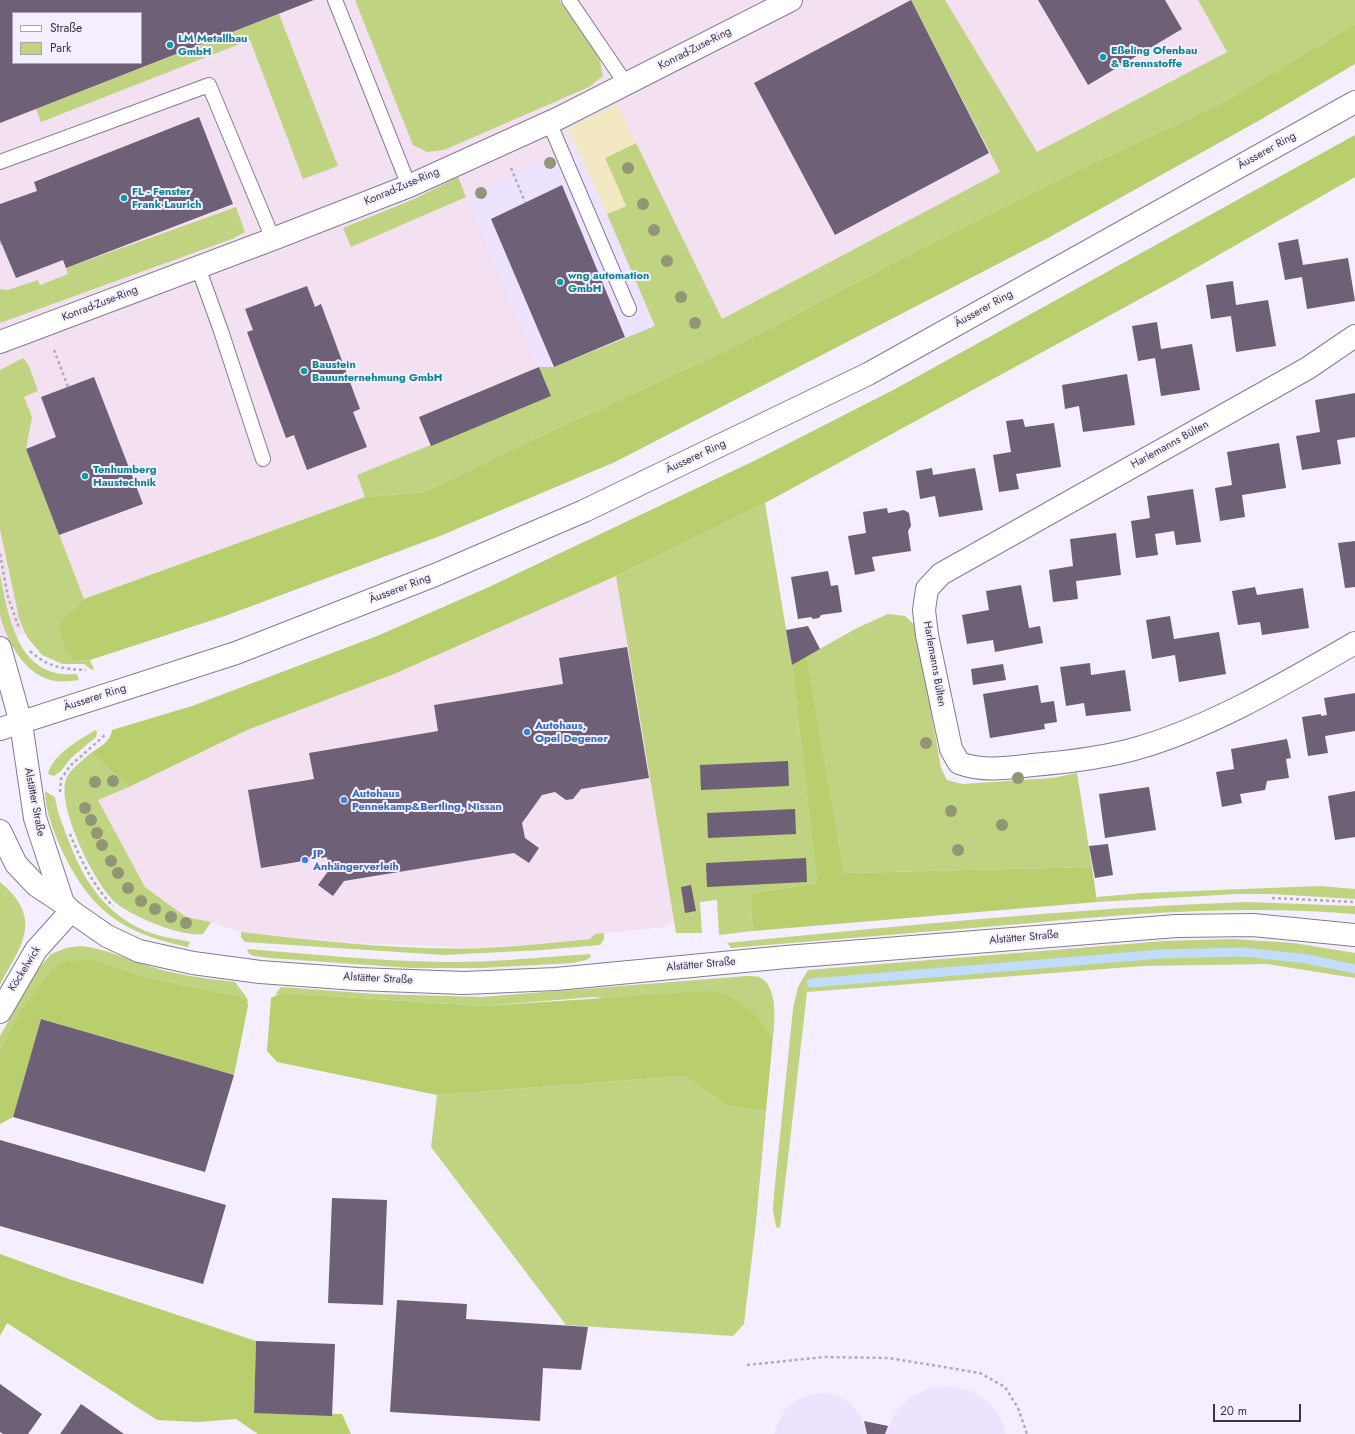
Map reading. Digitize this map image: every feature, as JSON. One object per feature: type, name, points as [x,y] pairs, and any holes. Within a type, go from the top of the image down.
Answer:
[{"type":"main road","name":"Konrad-Zuse-Ring","points":[[0,342],[409,186],[550,122],[791,0]]},
{"type":"main road","name":"Äusserer Ring","points":[[0,729],[95,697],[236,653],[435,575],[591,507],[868,374],[1355,102]]},
{"type":"main road","name":"Harlemanns Bülten","points":[[1355,336],[1308,368],[941,574],[927,589],[924,610],[927,635],[951,749],[959,763],[972,768],[986,770],[1060,763],[1105,756],[1139,748],[1196,726],[1273,689],[1355,643]]},
{"type":"main road","points":[[0,648],[20,723]]},
{"type":"main road","name":"Alstätter Straße","points":[[20,723],[35,818],[67,907]]},
{"type":"main road","name":"Alstätter Straße","points":[[0,831],[16,864],[36,885],[108,936],[139,951],[193,964],[260,972],[357,979],[464,983],[556,978],[786,957],[1176,926],[1253,925],[1355,935]]},
{"type":"main road","name":"Köckelwick","points":[[0,1012],[36,950],[67,907]]},
{"type":"lane","points":[[335,0],[409,186]]},
{"type":"lane","points":[[570,0],[626,84]]},
{"type":"lane","points":[[0,162],[209,85],[273,239]]},
{"type":"lane","points":[[550,122],[629,309]]},
{"type":"lane","points":[[198,267],[221,331],[263,459]]},
{"type":"path","points":[[502,144],[525,202]]},
{"type":"path","points":[[45,325],[68,387]]},
{"type":"path","points":[[0,554],[8,597],[20,633]]},
{"type":"path","points":[[26,646],[41,661],[54,667],[86,670]]},
{"type":"path","points":[[59,796],[61,779],[70,766],[105,735]]},
{"type":"path","points":[[68,828],[82,861],[96,885],[117,909]]},
{"type":"path","points":[[1271,898],[1355,902]]},
{"type":"path","points":[[747,1365],[824,1357],[889,1358],[980,1373],[1005,1387],[1018,1408],[1026,1434]]},
{"type":"shaded area","points":[[0,0],[1198,0],[1227,52],[722,319],[365,497],[84,599],[46,625],[0,644]]},
{"type":"shaded area","points":[[625,120],[722,319],[551,396],[466,197]]},
{"type":"shaded area","points":[[616,576],[674,921],[666,927],[595,934],[590,939],[487,948],[352,943],[241,932],[211,922],[186,917],[145,887],[98,800],[247,730],[394,674]]},
{"type":"shaded area","points":[[951,1386],[972,1392],[989,1403],[1002,1420],[1006,1434],[885,1434],[896,1411],[911,1397],[930,1388]]},
{"type":"shaded area","points":[[824,1393],[839,1396],[851,1404],[861,1416],[867,1434],[774,1434],[777,1424],[784,1411],[795,1401],[809,1395]]},
{"type":"green space","points":[[355,0],[559,0],[599,57],[603,76],[589,87],[444,150],[427,152],[413,145]]},
{"type":"green space","points":[[911,0],[945,0],[1037,152],[1227,52],[1198,0],[1355,0],[1355,24],[1218,105],[1061,178],[929,244],[738,345],[532,440],[424,492],[365,497],[357,475],[551,396],[539,367],[554,367],[655,326],[607,214],[626,206],[605,158],[636,143],[722,319],[1000,172]]},
{"type":"green space","points":[[279,14],[338,166],[303,179],[250,40],[41,122],[36,109]]},
{"type":"green space","points":[[1355,24],[1355,64],[1260,120],[1048,238],[615,462],[440,536],[222,617],[90,660],[74,661],[64,650],[58,624],[84,599],[365,497],[424,492],[532,440],[738,345],[929,244],[1061,178],[1218,105]]},
{"type":"green space","points":[[1355,135],[1355,177],[1173,281],[765,503],[616,576],[394,674],[247,730],[129,787],[91,753],[107,741],[112,730],[192,706],[377,636],[489,587],[758,459],[895,389]]},
{"type":"green space","points":[[458,177],[466,197],[351,247],[343,228],[414,199]]},
{"type":"green space","points":[[236,207],[245,232],[232,239],[0,323],[0,289],[8,290],[38,280],[40,285],[68,274],[66,268]]},
{"type":"green space","points":[[23,358],[29,366],[38,391],[24,397],[32,417],[26,449],[84,599],[58,624],[64,650],[74,661],[90,660],[94,669],[92,670],[84,664],[62,664],[42,655],[27,637],[19,618],[0,529],[0,370]]},
{"type":"green space","points":[[765,503],[792,665],[817,883],[750,894],[753,931],[719,935],[717,900],[700,902],[702,933],[676,933],[616,576]]},
{"type":"green space","points":[[0,575],[10,619],[15,633],[22,647],[31,659],[42,668],[59,674],[77,674],[79,680],[55,681],[44,678],[26,665],[19,656],[7,636],[0,615]]},
{"type":"green space","points":[[888,614],[905,616],[916,626],[941,768],[947,780],[962,784],[1052,778],[1077,773],[1092,867],[844,873],[807,656],[857,628]]},
{"type":"green space","points":[[807,656],[844,873],[1092,867],[1097,902],[753,931],[750,894],[817,883],[792,665]]},
{"type":"green space","points":[[95,730],[97,732],[96,737],[71,758],[61,771],[54,776],[48,774],[55,760],[61,754],[74,743]]},
{"type":"green space","points":[[91,753],[129,787],[98,800],[145,887],[186,917],[211,922],[203,934],[183,933],[158,925],[133,914],[116,903],[107,894],[98,880],[79,844],[72,825],[64,791],[66,779],[70,772]]},
{"type":"green space","points":[[45,791],[55,797],[61,820],[83,873],[92,887],[112,910],[139,928],[154,934],[190,942],[188,947],[164,941],[126,926],[110,915],[96,902],[83,887],[60,846],[48,812]]},
{"type":"green space","points":[[0,882],[14,895],[22,908],[25,920],[25,932],[15,957],[0,985]]},
{"type":"green space","points":[[1320,886],[1355,889],[1355,899],[1271,894],[1237,894],[1097,902],[1097,897],[1142,893]]},
{"type":"green space","points":[[1247,902],[1355,906],[1355,914],[1274,910],[1193,911],[1112,916],[731,948],[727,943],[1052,913]]},
{"type":"green space","points":[[241,932],[394,947],[456,949],[487,948],[590,939],[595,934],[604,933],[604,939],[600,945],[542,950],[444,955],[245,942],[241,937]]},
{"type":"green space","points":[[1233,939],[1294,943],[1355,953],[1355,978],[1267,964],[1143,966],[807,992],[780,1228],[776,1227],[773,1210],[774,1194],[793,1009],[798,987],[808,970],[1164,941]]},
{"type":"green space","points":[[80,946],[100,949],[168,971],[197,977],[235,982],[247,998],[146,977],[96,960],[0,1052],[0,1036],[38,969],[51,954],[66,948]]},
{"type":"green space","points":[[247,949],[368,959],[441,962],[497,961],[590,954],[591,957],[586,960],[573,963],[481,968],[411,968],[270,958],[254,956],[249,954]]},
{"type":"green space","points":[[96,960],[146,977],[247,998],[248,1006],[234,1075],[41,1019],[13,1117],[0,1124],[0,1052],[23,1008],[53,968],[68,961]]},
{"type":"green space","points":[[747,976],[759,977],[765,981],[769,987],[774,1004],[773,1037],[758,1017],[594,997],[483,1006],[281,993],[275,995],[281,987],[376,994],[481,997]]},
{"type":"green space","points":[[712,991],[734,998],[758,1017],[773,1037],[766,1111],[728,1106],[684,1076],[437,1095],[277,1062],[267,1051],[271,998],[281,993],[483,1006]]},
{"type":"green space","points":[[684,1076],[728,1106],[766,1111],[756,1223],[744,1324],[733,1336],[566,1325],[431,1147],[437,1095]]},
{"type":"green space","points":[[0,1254],[69,1279],[256,1341],[254,1413],[342,1414],[351,1434],[258,1434],[236,1419],[199,1422],[157,1420],[7,1323],[0,1336]]},
{"type":"sand","points":[[617,104],[636,143],[605,158],[626,206],[607,214],[568,128]]},
{"type":"building","name":"LM Metallbau GmbH","points":[[0,0],[314,0],[0,123]]},
{"type":"building","points":[[911,0],[989,153],[835,235],[754,83]]},
{"type":"building","name":"Eßeling Ofenbau & Brennstoffe","points":[[1038,0],[1165,0],[1182,29],[1088,85]]},
{"type":"building","name":"FL - Fenster Frank Laurich","points":[[199,117],[233,204],[66,268],[63,260],[16,278],[0,240],[0,204],[37,191],[34,182]]},
{"type":"building","name":"wng automation GmbH","points":[[562,185],[625,337],[554,367],[491,219]]},
{"type":"building","points":[[1298,239],[1303,265],[1348,258],[1355,301],[1307,309],[1302,277],[1285,280],[1278,243]]},
{"type":"building","points":[[1233,281],[1236,305],[1268,300],[1276,346],[1236,352],[1231,316],[1211,319],[1206,285]]},
{"type":"building","name":"Baustein Bauunternehmung GmbH","points":[[307,286],[315,307],[321,304],[360,409],[353,412],[367,447],[307,470],[294,435],[286,438],[247,332],[253,330],[245,309]]},
{"type":"building","points":[[1157,322],[1161,349],[1192,344],[1200,390],[1161,396],[1155,358],[1138,361],[1132,326]]},
{"type":"building","points":[[539,367],[551,396],[431,446],[419,417]]},
{"type":"building","points":[[1127,374],[1135,425],[1083,432],[1079,406],[1065,409],[1062,385]]},
{"type":"building","name":"Tenhumberg Haustechnik","points":[[94,377],[143,504],[59,535],[26,449],[56,437],[41,397]]},
{"type":"building","points":[[1355,393],[1355,437],[1337,440],[1341,464],[1302,470],[1296,436],[1320,432],[1315,400]]},
{"type":"building","points":[[1023,419],[1025,427],[1054,423],[1061,467],[1016,474],[1019,489],[999,492],[993,455],[1011,452],[1006,421]]},
{"type":"building","points":[[1279,443],[1286,488],[1242,495],[1245,517],[1220,521],[1215,488],[1232,485],[1227,452]]},
{"type":"building","points":[[932,468],[933,475],[975,468],[983,510],[939,517],[935,496],[920,499],[916,471]]},
{"type":"building","points":[[1193,489],[1201,542],[1176,545],[1174,531],[1155,534],[1158,555],[1136,558],[1131,521],[1150,518],[1147,496]]},
{"type":"building","points":[[887,508],[888,513],[904,510],[909,513],[911,526],[908,531],[911,551],[872,557],[875,571],[855,575],[848,536],[866,533],[863,512]]},
{"type":"building","points":[[1116,533],[1121,575],[1076,581],[1078,599],[1053,602],[1049,570],[1073,566],[1070,539]]},
{"type":"building","points":[[1355,541],[1355,587],[1345,588],[1338,543]]},
{"type":"building","points":[[828,571],[831,586],[838,585],[842,612],[821,615],[819,618],[813,619],[811,617],[798,619],[791,577]]},
{"type":"building","points":[[1021,585],[1029,628],[1040,626],[1043,643],[995,652],[993,640],[967,644],[962,615],[989,610],[986,591]]},
{"type":"building","points":[[1255,587],[1257,595],[1303,588],[1309,628],[1262,635],[1260,622],[1238,625],[1232,591]]},
{"type":"building","points":[[1170,616],[1174,639],[1219,632],[1226,674],[1179,682],[1175,655],[1152,659],[1146,620]]},
{"type":"building","points":[[808,626],[820,649],[792,665],[786,630]]},
{"type":"building","points":[[627,647],[649,778],[581,789],[573,799],[566,800],[555,792],[542,795],[522,823],[525,838],[539,848],[529,863],[514,853],[344,881],[333,896],[318,885],[329,870],[327,857],[261,868],[248,790],[314,779],[309,753],[438,731],[434,705],[563,684],[559,658]]},
{"type":"building","points":[[1090,663],[1091,675],[1125,670],[1131,711],[1086,716],[1084,703],[1066,706],[1060,667]]},
{"type":"building","points":[[1003,664],[1006,680],[973,685],[971,669]]},
{"type":"building","points":[[1038,685],[1041,703],[1054,701],[1057,722],[1044,724],[1045,729],[990,738],[983,694]]},
{"type":"building","points":[[1355,693],[1355,731],[1325,736],[1328,753],[1308,756],[1302,717],[1321,714],[1321,716],[1327,715],[1324,698]]},
{"type":"building","points":[[1287,739],[1291,758],[1286,759],[1289,778],[1267,781],[1265,790],[1240,794],[1242,803],[1222,807],[1216,772],[1234,769],[1231,749]]},
{"type":"building","points":[[788,761],[789,786],[701,790],[700,765]]},
{"type":"building","points":[[1149,787],[1156,830],[1105,838],[1099,794]]},
{"type":"building","points":[[1355,791],[1355,837],[1335,840],[1328,796]]},
{"type":"building","points":[[795,809],[796,834],[708,838],[707,813]]},
{"type":"building","points":[[1108,844],[1113,875],[1095,878],[1089,846]]},
{"type":"building","points":[[806,858],[807,882],[707,887],[706,863]]},
{"type":"building","points":[[691,885],[696,911],[685,913],[681,887]]},
{"type":"building","points":[[41,1019],[234,1075],[205,1172],[13,1117]]},
{"type":"building","points":[[0,1140],[226,1205],[203,1284],[0,1226]]},
{"type":"building","points":[[332,1198],[387,1200],[383,1305],[328,1303]]},
{"type":"building","points":[[397,1300],[467,1304],[466,1319],[588,1327],[581,1370],[543,1368],[540,1421],[390,1412]]},
{"type":"building","points":[[256,1341],[335,1344],[332,1416],[254,1413]]},
{"type":"building","points":[[0,1384],[42,1414],[28,1434],[3,1434],[0,1432]]},
{"type":"building","points":[[81,1404],[124,1434],[60,1434]]},
{"type":"building","points":[[864,1421],[888,1426],[885,1434],[867,1434]]},
{"type":"waterway","points":[[811,983],[1161,954],[1244,952],[1307,959],[1355,969]]},
{"type":"place","name":"LM Metallbau GmbH","points":[[170,45]]},
{"type":"place","name":"Eßeling Ofenbau & Brennstoffe","points":[[1103,57]]},
{"type":"place","name":"FL - Fenster Frank Laurich","points":[[124,198]]},
{"type":"place","name":"wng automation GmbH","points":[[560,282]]},
{"type":"place","name":"Baustein Bauunternehmung GmbH","points":[[304,371]]},
{"type":"place","name":"Tenhumberg Haustechnik","points":[[85,476]]},
{"type":"place","name":"Autohaus, Opel Degener","points":[[527,732]]},
{"type":"place","name":"Autohaus Pennekamp&Bertling, Nissan","points":[[344,800]]},
{"type":"place","name":"JP Anhängerverleih","points":[[305,860]]}]
